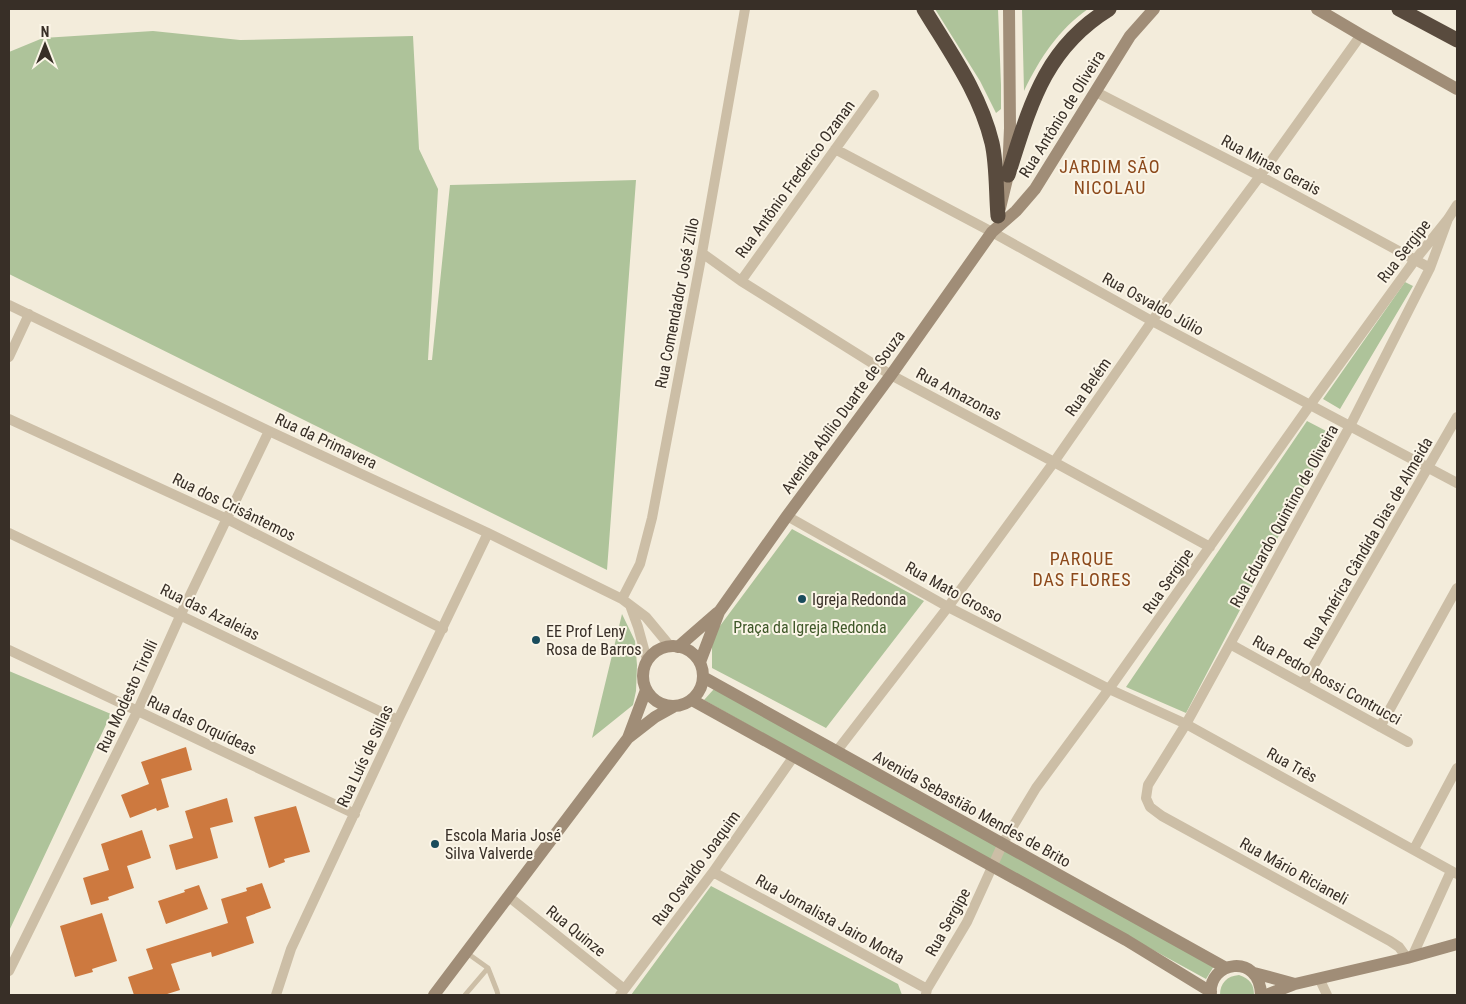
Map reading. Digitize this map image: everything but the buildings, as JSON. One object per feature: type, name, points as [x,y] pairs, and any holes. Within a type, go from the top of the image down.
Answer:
[{"type":"highway","points":[[924,9],[965,75],[984,114],[992,145],[998,216]]},
{"type":"highway","points":[[1008,174],[1036,92],[1054,59],[1074,34],[1110,9]]},
{"type":"highway","points":[[1398,9],[1457,40]]},
{"type":"main road","points":[[992,232],[998,216],[1008,174],[1010,128],[1009,9]]},
{"type":"main road","name":"Rua Antônio de Oliveira","points":[[992,232],[1016,211],[1035,189],[1130,36],[1154,9]]},
{"type":"main road","points":[[1317,9],[1457,90]]},
{"type":"main road","name":"Avenida Abílio Duarte de Souza","points":[[700,662],[719,612],[992,232]]},
{"type":"main road","name":"Avenida Abílio Duarte de Souza","points":[[674,647],[719,612]]},
{"type":"main road","points":[[628,738],[656,717],[673,707],[683,705],[698,694],[702,686],[703,677],[700,662],[691,652],[674,647],[661,649],[653,653],[647,660],[642,675],[646,690],[652,699],[662,705],[673,707]]},
{"type":"main road","name":"Avenida Sebastião Mendes de Brito","points":[[703,677],[1226,968]]},
{"type":"main road","points":[[434,995],[628,738],[646,690]]},
{"type":"main road","points":[[692,700],[1126,940],[1211,994],[1215,978],[1226,968],[1241,966],[1254,973],[1259,979],[1261,995]]},
{"type":"main road","points":[[1266,995],[1295,984],[1320,980],[1457,944]]},
{"type":"main road","points":[[1254,973],[1295,984]]},
{"type":"street","name":"Rua Comendador José Zillo","points":[[626,602],[640,564],[652,518],[702,253],[745,9]]},
{"type":"street","name":"Rua Belém","points":[[836,752],[948,608],[1054,462],[1152,321],[1260,176],[1360,35]]},
{"type":"street","name":"Rua Minas Gerais","points":[[1096,92],[1260,176],[1430,268]]},
{"type":"street","name":"Rua Antônio Frederico Ozanan","points":[[741,281],[874,95]]},
{"type":"street","name":"Rua Osvaldo Júlio","points":[[835,149],[992,232],[1152,321],[1457,483]]},
{"type":"street","name":"Rua Sergipe","points":[[927,992],[967,922],[1003,843],[1036,788],[1210,548],[1310,405],[1457,205]]},
{"type":"street","name":"Rua Eduardo Quintino de Oliveira","points":[[1162,816],[1150,807],[1146,798],[1148,785],[1186,724],[1350,426],[1430,268],[1448,219]]},
{"type":"street","name":"Rua Amazonas","points":[[702,253],[741,281],[891,375],[1210,548]]},
{"type":"street","name":"Rua da Primavera","points":[[9,305],[269,431],[488,533],[626,602],[646,617],[674,647]]},
{"type":"street","points":[[9,357],[29,314]]},
{"type":"street","name":"Rua América Cândida Dias de Almeida","points":[[1303,684],[1457,417]]},
{"type":"street","name":"Rua dos Crisântemos","points":[[9,419],[227,519],[442,629]]},
{"type":"street","name":"Rua Modesto Tirolli","points":[[9,971],[137,712],[181,614],[269,431]]},
{"type":"street","name":"Rua Mato Grosso","points":[[787,516],[948,608],[1109,689]]},
{"type":"street","name":"Rua das Azaleias","points":[[9,533],[181,614],[398,720]]},
{"type":"street","name":"Rua Luís de Sillas","points":[[276,995],[291,949],[488,533]]},
{"type":"street","points":[[1380,727],[1457,588]]},
{"type":"street","points":[[626,602],[638,627],[647,660]]},
{"type":"street","name":"Rua Pedro Rossi Contrucci","points":[[1230,644],[1408,742]]},
{"type":"street","name":"Rua das Orquídeas","points":[[9,650],[355,814]]},
{"type":"street","name":"Rua Três","points":[[1109,689],[1186,724],[1414,849],[1454,873]]},
{"type":"street","name":"Rua Osvaldo Joaquim","points":[[622,992],[713,872],[794,756]]},
{"type":"street","points":[[1414,849],[1457,768]]},
{"type":"street","name":"Rua Mário Ricianeli","points":[[1162,816],[1390,941],[1410,957]]},
{"type":"street","name":"Rua Jornalista Jairo Motta","points":[[713,872],[927,992]]},
{"type":"street","points":[[1410,957],[1454,873]]},
{"type":"street","name":"Rua Quinze","points":[[509,897],[622,992]]},
{"type":"street","points":[[1320,980],[1327,995]]},
{"type":"lane","points":[[467,952],[488,968],[498,995]]},
{"type":"lane","points":[[465,995],[488,968]]},
{"type":"green space","points":[[935,9],[998,9],[1001,109],[996,113],[980,81]]},
{"type":"green space","points":[[1022,9],[1088,9],[1059,35],[1037,67],[1024,91]]},
{"type":"green space","points":[[153,31],[240,40],[413,36],[419,149],[438,189],[428,360],[432,360],[450,185],[636,180],[607,570],[9,274],[9,52],[43,38]]},
{"type":"green space","points":[[1405,282],[1413,286],[1340,409],[1323,399]]},
{"type":"green space","points":[[1307,421],[1332,434],[1186,713],[1126,687]]},
{"type":"green space","name":"Praça da Igreja Redonda","points":[[792,529],[924,601],[826,728],[712,668],[714,634]]},
{"type":"green space","points":[[622,614],[635,641],[637,665],[636,691],[633,705],[592,738]]},
{"type":"green space","points":[[9,671],[111,714],[9,931]]},
{"type":"green space","points":[[714,689],[1214,966],[1206,979],[1000,866],[704,700]]},
{"type":"green space","points":[[711,886],[898,984],[902,995],[631,995]]},
{"type":"green space","points":[[1239,975],[1251,982],[1254,995],[1220,995],[1221,987],[1225,981]]},
{"type":"place","name":"Igreja Redonda","points":[[802,599]]},
{"type":"place","name":"EE Prof Leny Rosa de Barros","points":[[536,640]]},
{"type":"place","name":"Escola Maria José Silva Valverde","points":[[435,844]]},
{"type":"district","name":"JARDIM SÃO NICOLAU","points":[[1110,176]]},
{"type":"district","name":"PARQUE DAS FLORES","points":[[1082,568]]}]
